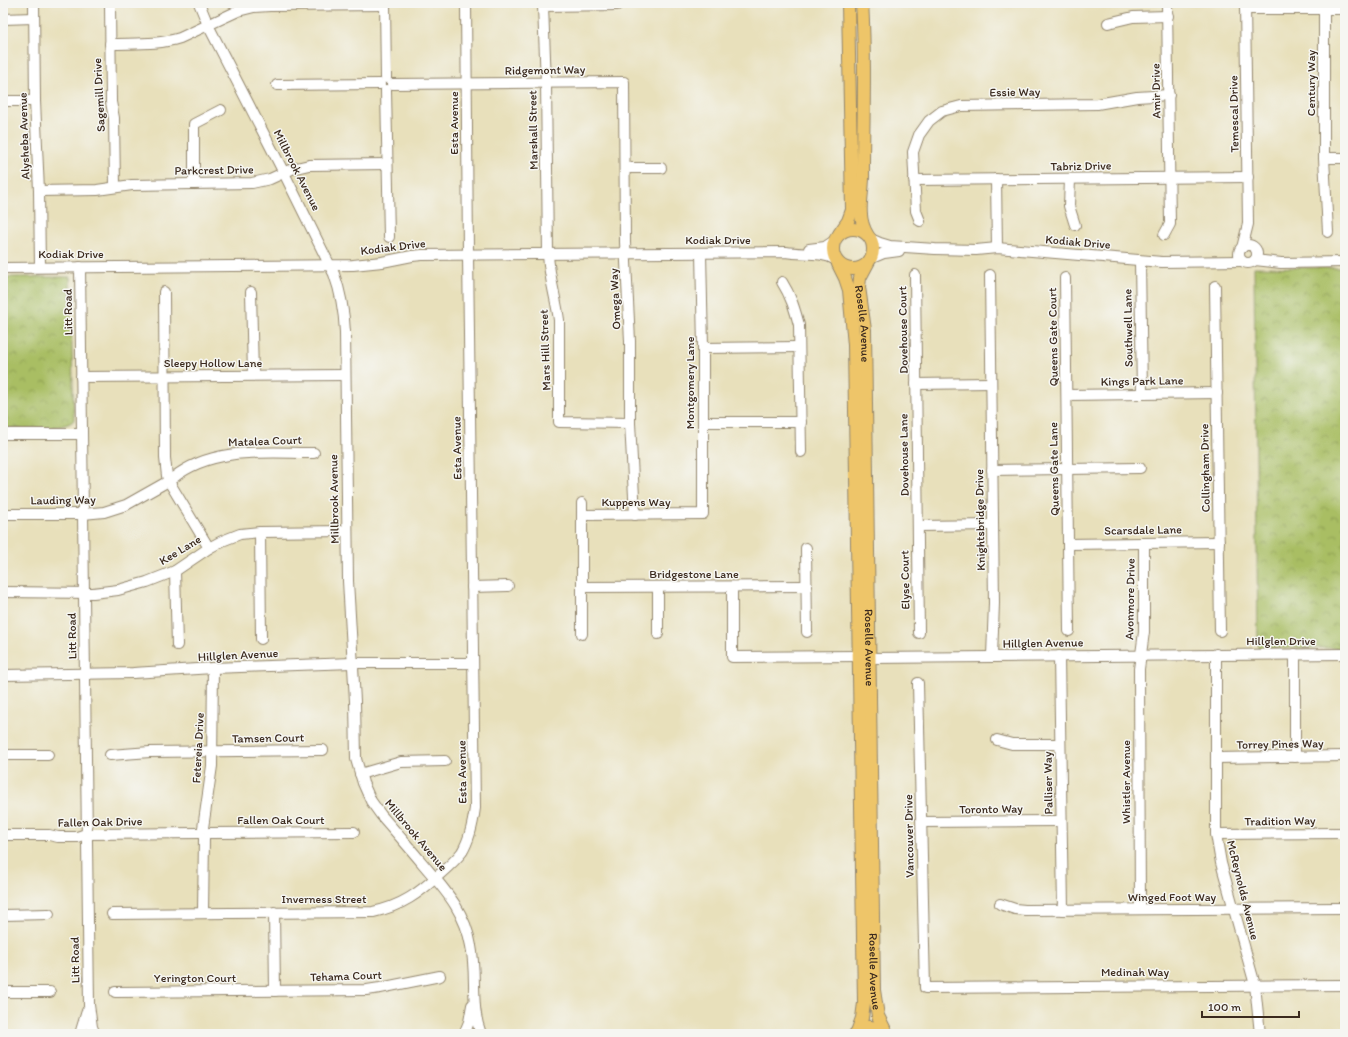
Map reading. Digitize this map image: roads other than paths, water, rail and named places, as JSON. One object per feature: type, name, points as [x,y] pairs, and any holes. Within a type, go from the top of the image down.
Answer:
[{"type":"main road","points":[[848,3],[852,210],[848,221],[837,237],[833,250],[837,262],[845,268],[855,270],[862,268],[870,261],[874,250],[862,222],[860,208],[864,178],[862,3]]},
{"type":"main road","points":[[837,237],[847,230],[854,229],[861,230],[869,237]]},
{"type":"main road","name":"Roselle Avenue","points":[[856,1033],[862,1018],[864,1003],[865,330],[859,287],[860,278],[870,261]]},
{"type":"main road","name":"Roselle Avenue","points":[[837,262],[847,282],[849,290],[854,345],[857,595],[864,657],[874,990],[878,1016],[887,1033]]},
{"type":"main road","points":[[856,1033],[865,1028],[872,1027],[880,1028],[887,1033]]},
{"type":"street","name":"Alysheba Avenue","points":[[34,3],[35,101],[39,191],[40,267]]},
{"type":"street","name":"Sagemill Drive","points":[[110,3],[111,102],[114,118],[115,187]]},
{"type":"street","name":"Millbrook Avenue","points":[[199,3],[208,25],[284,173],[329,265],[338,287],[344,309],[345,332],[348,581],[356,759],[360,774],[371,800],[381,815],[450,895],[465,922],[472,948],[477,1020],[481,1034]]},
{"type":"street","name":"Esta Avenue","points":[[435,878],[459,856],[462,851],[468,840],[475,808],[466,3]]},
{"type":"street","name":"Amir Drive","points":[[1164,235],[1170,224],[1167,3]]},
{"type":"street","points":[[110,44],[159,43],[170,41],[180,38],[238,11],[262,6],[385,4],[389,237]]},
{"type":"street","name":"Marshall Street","points":[[548,254],[546,83],[543,6],[617,5]]},
{"type":"street","points":[[1245,6],[1345,9]]},
{"type":"street","name":"Temescal Drive","points":[[1242,253],[1248,224],[1245,6]]},
{"type":"street","name":"Century Way","points":[[1324,9],[1324,158],[1328,232]]},
{"type":"street","points":[[1108,23],[1133,17],[1168,16]]},
{"type":"street","points":[[3,19],[34,18]]},
{"type":"street","name":"Ridgemont Way","points":[[277,85],[624,82]]},
{"type":"street","name":"Omega Way","points":[[624,82],[626,253],[630,340],[630,423],[635,515]]},
{"type":"street","name":"Essie Way","points":[[920,221],[916,211],[913,152],[919,135],[929,121],[942,111],[961,106],[1097,104],[1137,97],[1169,95]]},
{"type":"street","points":[[3,101],[35,101]]},
{"type":"street","points":[[194,184],[194,124],[221,110]]},
{"type":"street","points":[[1324,158],[1345,158]]},
{"type":"street","name":"Parkcrest Drive","points":[[39,191],[96,190],[132,185],[258,183],[270,180],[292,169],[309,165],[387,164]]},
{"type":"street","points":[[625,168],[661,168]]},
{"type":"street","name":"Tabriz Drive","points":[[914,180],[1248,177]]},
{"type":"street","points":[[1070,179],[1069,206],[1075,225]]},
{"type":"street","points":[[996,180],[996,248]]},
{"type":"street","name":"Temescal Drive","points":[[1248,224],[1254,248]]},
{"type":"street","name":"Kodiak Drive","points":[[786,252],[798,249],[822,248],[837,237]]},
{"type":"street","name":"Kodiak Drive","points":[[869,237],[886,245],[935,249],[976,250],[996,248],[1162,262],[1218,260],[1242,253]]},
{"type":"street","points":[[1291,262],[1248,246],[1242,253],[1250,263],[1255,260],[1282,263],[1345,262]]},
{"type":"street","points":[[1254,248],[1257,255],[1255,260]]},
{"type":"street","name":"Kodiak Drive","points":[[870,261],[884,253],[935,249]]},
{"type":"street","name":"Kodiak Drive","points":[[3,268],[329,265],[369,264],[417,256],[626,253],[786,252],[821,255],[837,262]]},
{"type":"street","name":"Montgomery Lane","points":[[701,253],[703,348],[703,514]]},
{"type":"street","name":"Mars Hill Street","points":[[548,254],[559,320],[560,422],[630,423]]},
{"type":"street","name":"Southwell Lane","points":[[1140,261],[1142,394]]},
{"type":"street","name":"Litt Road","points":[[80,267],[89,1005],[92,1027],[95,1034]]},
{"type":"street","name":"Dovehouse Court","points":[[915,275],[916,384]]},
{"type":"street","name":"Knightsbridge Drive","points":[[990,275],[994,603],[992,656]]},
{"type":"street","name":"Queens Gate Court","points":[[1065,278],[1067,394]]},
{"type":"street","points":[[782,282],[789,293],[795,308],[799,325],[800,422],[802,452]]},
{"type":"street","name":"Collingham Drive","points":[[1215,286],[1220,630]]},
{"type":"street","points":[[164,292],[165,458],[169,481],[209,548]]},
{"type":"street","points":[[252,292],[253,375]]},
{"type":"street","points":[[703,348],[799,347]]},
{"type":"street","name":"Sleepy Hollow Lane","points":[[81,377],[345,375]]},
{"type":"street","points":[[916,384],[991,383]]},
{"type":"street","name":"Dovehouse Lane","points":[[916,384],[918,526]]},
{"type":"street","name":"Kings Park Lane","points":[[1067,394],[1217,393]]},
{"type":"street","name":"Queens Gate Lane","points":[[1067,394],[1069,631]]},
{"type":"street","points":[[703,422],[800,422]]},
{"type":"street","points":[[3,434],[82,434]]},
{"type":"street","name":"Matalea Court","points":[[169,481],[202,462],[222,456],[242,454],[314,453]]},
{"type":"street","points":[[992,470],[1140,468]]},
{"type":"street","name":"Lauding Way","points":[[3,514],[97,513],[119,508],[169,481]]},
{"type":"street","points":[[582,503],[582,634]]},
{"type":"street","name":"Kuppens Way","points":[[582,515],[703,514]]},
{"type":"street","points":[[918,526],[993,525]]},
{"type":"street","name":"Elyse Court","points":[[918,526],[919,633]]},
{"type":"street","name":"Kee Lane","points":[[3,592],[84,593],[104,592],[133,587],[175,571],[209,548],[233,536],[260,532],[347,531]]},
{"type":"street","points":[[260,532],[261,639]]},
{"type":"street","name":"Scarsdale Lane","points":[[1068,544],[1219,542]]},
{"type":"street","name":"Avonmore Drive","points":[[1142,655],[1144,632],[1144,543]]},
{"type":"street","points":[[806,548],[807,632]]},
{"type":"street","points":[[175,571],[177,645]]},
{"type":"street","points":[[472,587],[508,586]]},
{"type":"street","name":"Bridgestone Lane","points":[[582,587],[807,586]]},
{"type":"street","points":[[658,587],[658,634]]},
{"type":"street","name":"Hillglen Avenue","points":[[732,587],[732,657],[1216,654]]},
{"type":"street","name":"Hillglen Drive","points":[[1216,654],[1345,654]]},
{"type":"street","name":"McReynolds Avenue","points":[[1216,654],[1216,834],[1221,863],[1255,985],[1260,1034]]},
{"type":"street","points":[[1295,654],[1295,757]]},
{"type":"street","name":"Whistler Avenue","points":[[1140,909],[1138,669],[1142,655]]},
{"type":"street","name":"Palliser Way","points":[[1060,656],[1063,910]]},
{"type":"street","name":"Hillglen Avenue","points":[[3,675],[86,675],[213,668],[352,663],[473,663]]},
{"type":"street","name":"Fetereia Drive","points":[[203,912],[204,833],[213,751],[213,668]]},
{"type":"street","name":"Vancouver Drive","points":[[918,683],[925,988]]},
{"type":"street","points":[[997,740],[1012,744],[1060,744]]},
{"type":"street","name":"Tamsen Court","points":[[110,755],[150,752],[323,750]]},
{"type":"street","points":[[3,755],[48,755]]},
{"type":"street","name":"Torrey Pines Way","points":[[1216,758],[1345,756]]},
{"type":"street","points":[[360,774],[401,762],[445,761]]},
{"type":"street","name":"Toronto Way","points":[[922,822],[1061,821]]},
{"type":"street","name":"Fallen Oak Court","points":[[204,833],[354,832]]},
{"type":"street","name":"Fallen Oak Drive","points":[[3,835],[50,835],[58,837],[77,837],[86,834],[204,833]]},
{"type":"street","name":"Tradition Way","points":[[1216,834],[1345,833]]},
{"type":"street","name":"Inverness Street","points":[[112,914],[203,912],[373,912],[386,909],[406,900],[435,878]]},
{"type":"street","name":"Winged Foot Way","points":[[1000,904],[1015,909],[1025,910],[1235,910],[1345,908]]},
{"type":"street","points":[[274,912],[275,990]]},
{"type":"street","points":[[3,915],[49,914]]},
{"type":"street","name":"Tehama Court","points":[[275,990],[367,990],[440,976]]},
{"type":"street","name":"Medinah Way","points":[[925,988],[1345,985]]},
{"type":"street","name":"Yerington Court","points":[[115,992],[275,990]]},
{"type":"street","name":"Millbrook Avenue","points":[[464,1034],[469,1022],[474,991]]},
{"type":"street","points":[[3,992],[50,992]]},
{"type":"street","name":"Litt Road","points":[[80,1034],[89,1005]]}]
